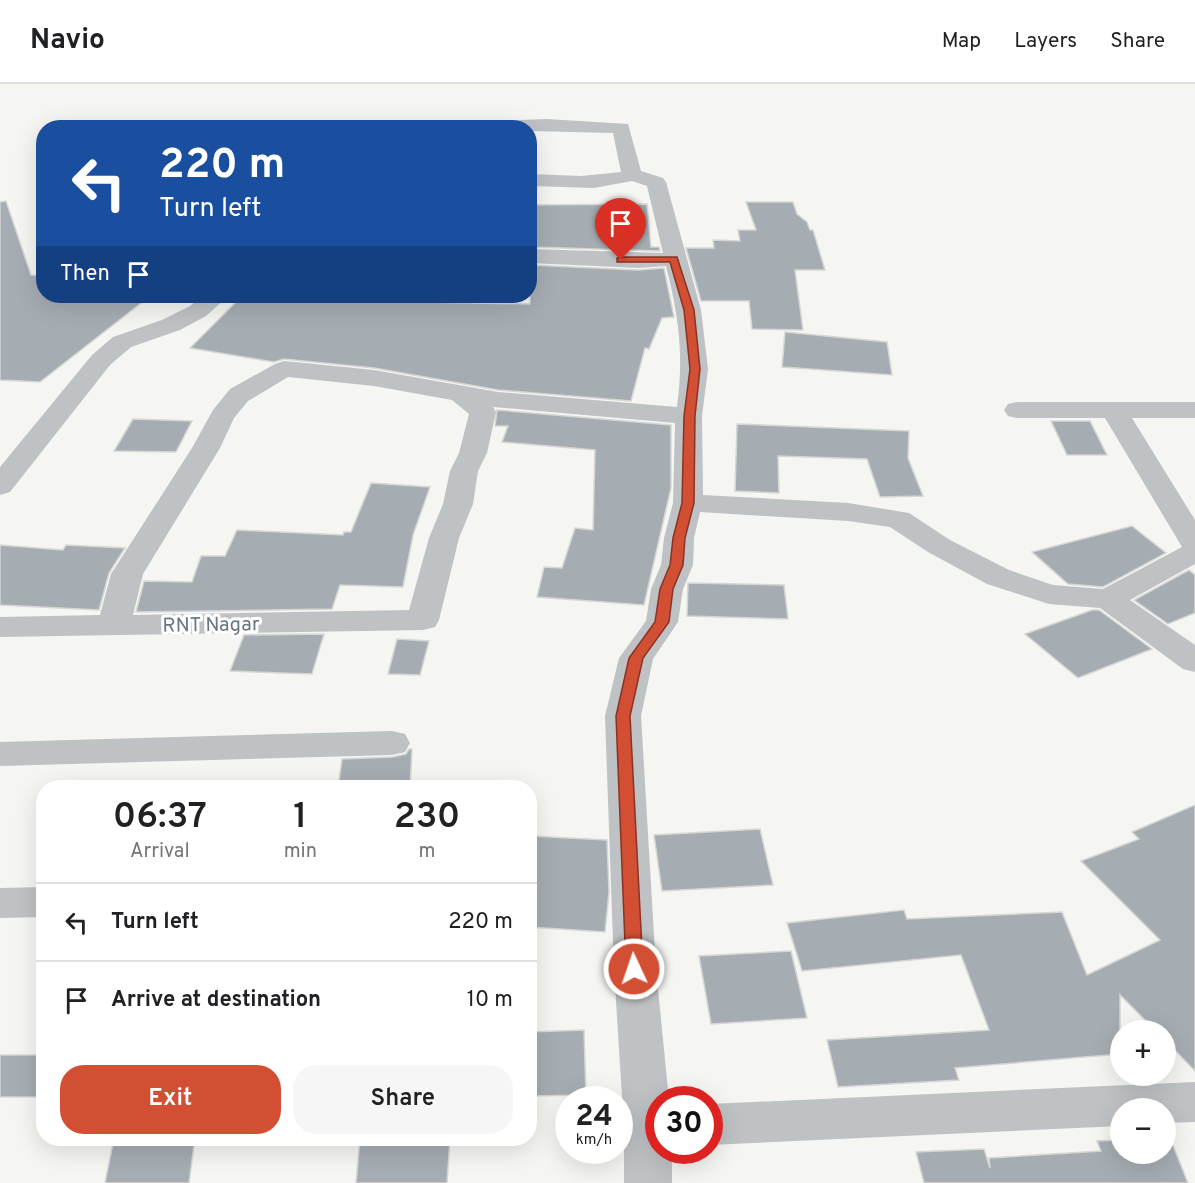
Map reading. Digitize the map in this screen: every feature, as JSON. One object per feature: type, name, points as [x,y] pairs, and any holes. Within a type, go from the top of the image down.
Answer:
[{"type":"street","points":[[537,125],[621,128],[632,175]]},
{"type":"street","points":[[537,181],[576,184],[606,183],[632,175],[657,182],[674,259],[689,310],[695,369],[690,416],[688,503],[679,538],[676,565],[667,589],[662,622],[636,658],[623,716],[634,969],[648,1086]]},
{"type":"street","points":[[537,256],[638,261],[674,259]]},
{"type":"street","points":[[1,484],[101,360],[122,342],[171,326],[208,303]]},
{"type":"street","points":[[114,625],[127,573],[206,448],[222,416],[239,395],[284,369],[374,378],[498,400],[564,407],[607,407],[690,416]]},
{"type":"street","name":"RNT Nagar","points":[[0,627],[423,620],[444,538],[458,504],[464,471],[473,453],[483,412],[459,392]]},
{"type":"street","points":[[1017,410],[1195,410]]},
{"type":"street","points":[[1114,411],[1195,544]]},
{"type":"street","points":[[688,503],[848,512],[898,519],[939,546],[998,577],[1049,594],[1108,599],[1195,661]]},
{"type":"street","points":[[1108,599],[1195,552]]},
{"type":"street","points":[[0,754],[392,743]]},
{"type":"street","points":[[0,903],[36,902]]},
{"type":"street","points":[[723,1124],[1195,1102]]},
{"type":"street","points":[[648,1183],[650,1164]]},
{"type":"building","points":[[6,201],[31,275],[36,275],[36,303],[141,303],[40,382],[0,380],[0,202]]},
{"type":"building","points":[[746,202],[793,202],[797,214],[807,222],[810,230],[813,230],[825,270],[795,270],[803,330],[752,329],[749,301],[701,301],[686,248],[714,248],[713,240],[740,241],[738,230],[756,230]]},
{"type":"building","points":[[647,204],[651,247],[659,247],[660,251],[537,247],[537,205]]},
{"type":"building","points":[[537,265],[638,270],[664,268],[674,317],[662,318],[649,349],[645,348],[631,401],[498,390],[374,368],[284,359],[274,362],[190,348],[235,303],[537,303]]},
{"type":"building","points":[[785,332],[887,342],[892,375],[782,367]]},
{"type":"building","points":[[497,410],[671,425],[671,488],[644,605],[537,597],[544,567],[562,568],[575,528],[593,530],[595,450],[502,442],[508,426],[495,426]]},
{"type":"building","points":[[133,419],[192,421],[176,452],[114,451]]},
{"type":"building","points":[[1051,421],[1090,421],[1107,455],[1067,455]]},
{"type":"building","points":[[737,424],[909,431],[908,458],[923,496],[880,497],[867,459],[778,456],[779,493],[735,491]]},
{"type":"building","points":[[371,483],[430,487],[413,535],[403,587],[340,585],[332,609],[136,612],[144,581],[192,582],[201,556],[225,556],[237,530],[343,535],[344,532],[351,532]]},
{"type":"building","points":[[1132,526],[1166,553],[1103,587],[1068,584],[1032,552]]},
{"type":"building","points":[[0,545],[63,550],[66,545],[125,548],[109,573],[99,610],[0,605]]},
{"type":"building","points":[[1189,570],[1195,575],[1195,613],[1168,624],[1134,600]]},
{"type":"building","points":[[688,583],[784,585],[788,619],[687,616]]},
{"type":"building","points":[[1092,610],[1099,610],[1152,649],[1078,678],[1025,634]]},
{"type":"building","points":[[324,634],[312,674],[230,671],[244,635]]},
{"type":"building","points":[[397,639],[429,641],[420,675],[388,674]]},
{"type":"building","points":[[409,749],[412,749],[410,780],[339,780],[342,759],[393,757],[406,754]]},
{"type":"building","points":[[1195,805],[1195,1071],[1176,1051],[1176,1020],[1145,1020],[1120,995],[1120,1020],[1110,1020],[1110,1055],[955,1068],[959,1080],[838,1087],[827,1040],[989,1030],[961,955],[802,971],[787,923],[904,910],[907,919],[1062,912],[1087,975],[1160,940],[1081,861],[1139,839],[1132,832]]},
{"type":"building","points":[[760,829],[773,885],[662,891],[654,835]]},
{"type":"building","points":[[537,836],[607,840],[609,892],[605,932],[537,927]]},
{"type":"building","points":[[791,951],[807,1018],[711,1024],[699,956]]},
{"type":"building","points":[[584,1030],[586,1086],[555,1086],[555,1096],[537,1096],[537,1032]]},
{"type":"building","points":[[0,1055],[36,1055],[36,1097],[0,1097]]},
{"type":"building","points":[[1110,1140],[1110,1164],[1176,1164],[1176,1153],[1188,1183],[924,1183],[916,1152],[984,1149],[990,1168],[989,1158],[1101,1151],[1097,1141]]},
{"type":"building","points":[[112,1146],[194,1146],[189,1183],[105,1183]]},
{"type":"building","points":[[359,1146],[449,1146],[447,1183],[356,1183]]},
{"type":"route","points":[[621,260],[674,259],[689,310],[695,369],[690,416],[688,503],[679,538],[676,565],[667,589],[662,622],[636,658],[623,716],[628,786],[634,969]]}]
